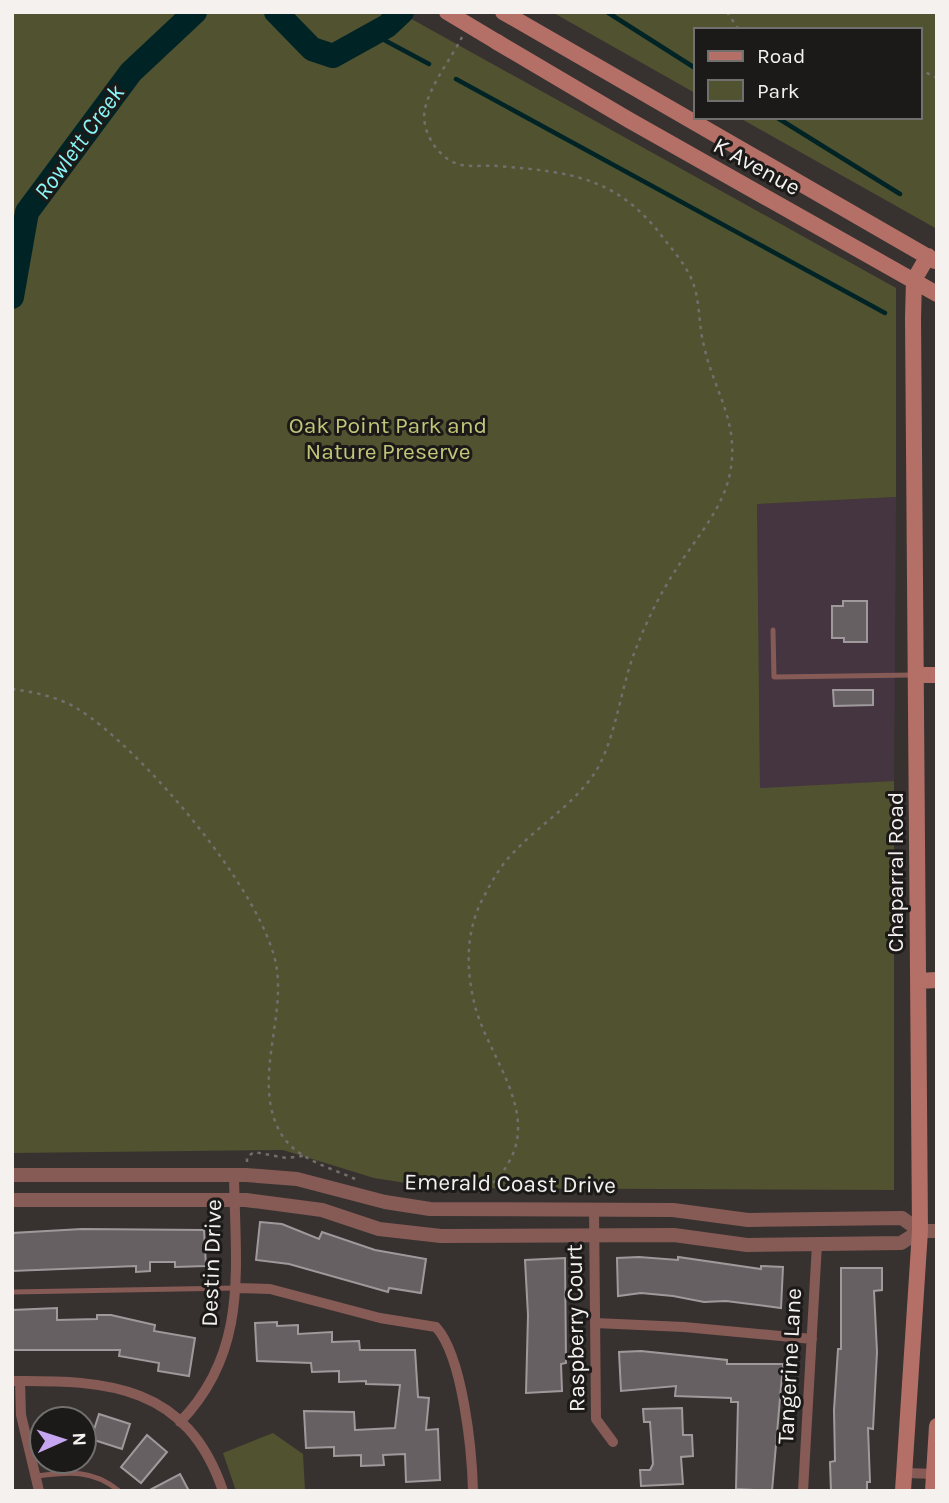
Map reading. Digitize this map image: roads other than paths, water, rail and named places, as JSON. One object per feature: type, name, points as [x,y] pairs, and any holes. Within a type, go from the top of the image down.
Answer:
[{"type":"main road","name":"K Avenue","points":[[447,12],[629,120],[937,294]]},
{"type":"main road","name":"K Avenue","points":[[507,15],[932,259]]},
{"type":"main road","points":[[914,280],[932,259]]},
{"type":"main road","name":"Chaparral Road","points":[[903,1491],[928,1231],[918,981],[914,280]]},
{"type":"main road","points":[[916,675],[937,675]]},
{"type":"main road","points":[[918,981],[937,980]]},
{"type":"main road","points":[[935,1480],[937,1426]]},
{"type":"street","name":"Emerald Coast Drive","points":[[12,1175],[233,1174],[297,1179],[408,1207],[673,1209],[748,1220],[902,1218],[928,1231]]},
{"type":"street","name":"Destin Drive","points":[[180,1422],[204,1394],[222,1363],[233,1322],[233,1174]]},
{"type":"street","points":[[12,1200],[234,1199],[322,1210],[379,1229],[403,1233],[674,1236],[747,1245],[901,1243],[928,1231]]},
{"type":"street","name":"Raspberry Court","points":[[594,1208],[596,1419],[613,1442]]},
{"type":"street","name":"Tangerine Lane","points":[[803,1491],[817,1244]]},
{"type":"street","points":[[235,1287],[271,1289],[380,1318],[436,1327],[448,1350],[464,1406],[473,1491]]},
{"type":"street","points":[[595,1323],[684,1326],[812,1339]]},
{"type":"street","points":[[39,1491],[33,1476],[16,1381],[109,1385],[150,1400],[180,1422],[208,1458],[223,1491]]},
{"type":"street","points":[[904,1473],[935,1480]]},
{"type":"lane","points":[[773,630],[774,677],[916,675]]},
{"type":"lane","points":[[12,1292],[235,1287]]},
{"type":"lane","points":[[33,1476],[86,1473],[109,1482],[119,1491]]},
{"type":"waterway","name":"Rowlett Creek","points":[[12,297],[27,212],[131,72],[195,12]]},
{"type":"waterway","name":"Rowlett Creek","points":[[276,12],[312,49],[333,56],[387,26],[402,12]]},
{"type":"waterway","points":[[607,12],[694,67]]},
{"type":"waterway","points":[[373,34],[429,64]]},
{"type":"waterway","points":[[456,79],[885,313]]},
{"type":"waterway","points":[[779,119],[900,194]]},
{"type":"park label","name":"Oak Point Park and Nature Preserve","points":[[388,438]]}]
